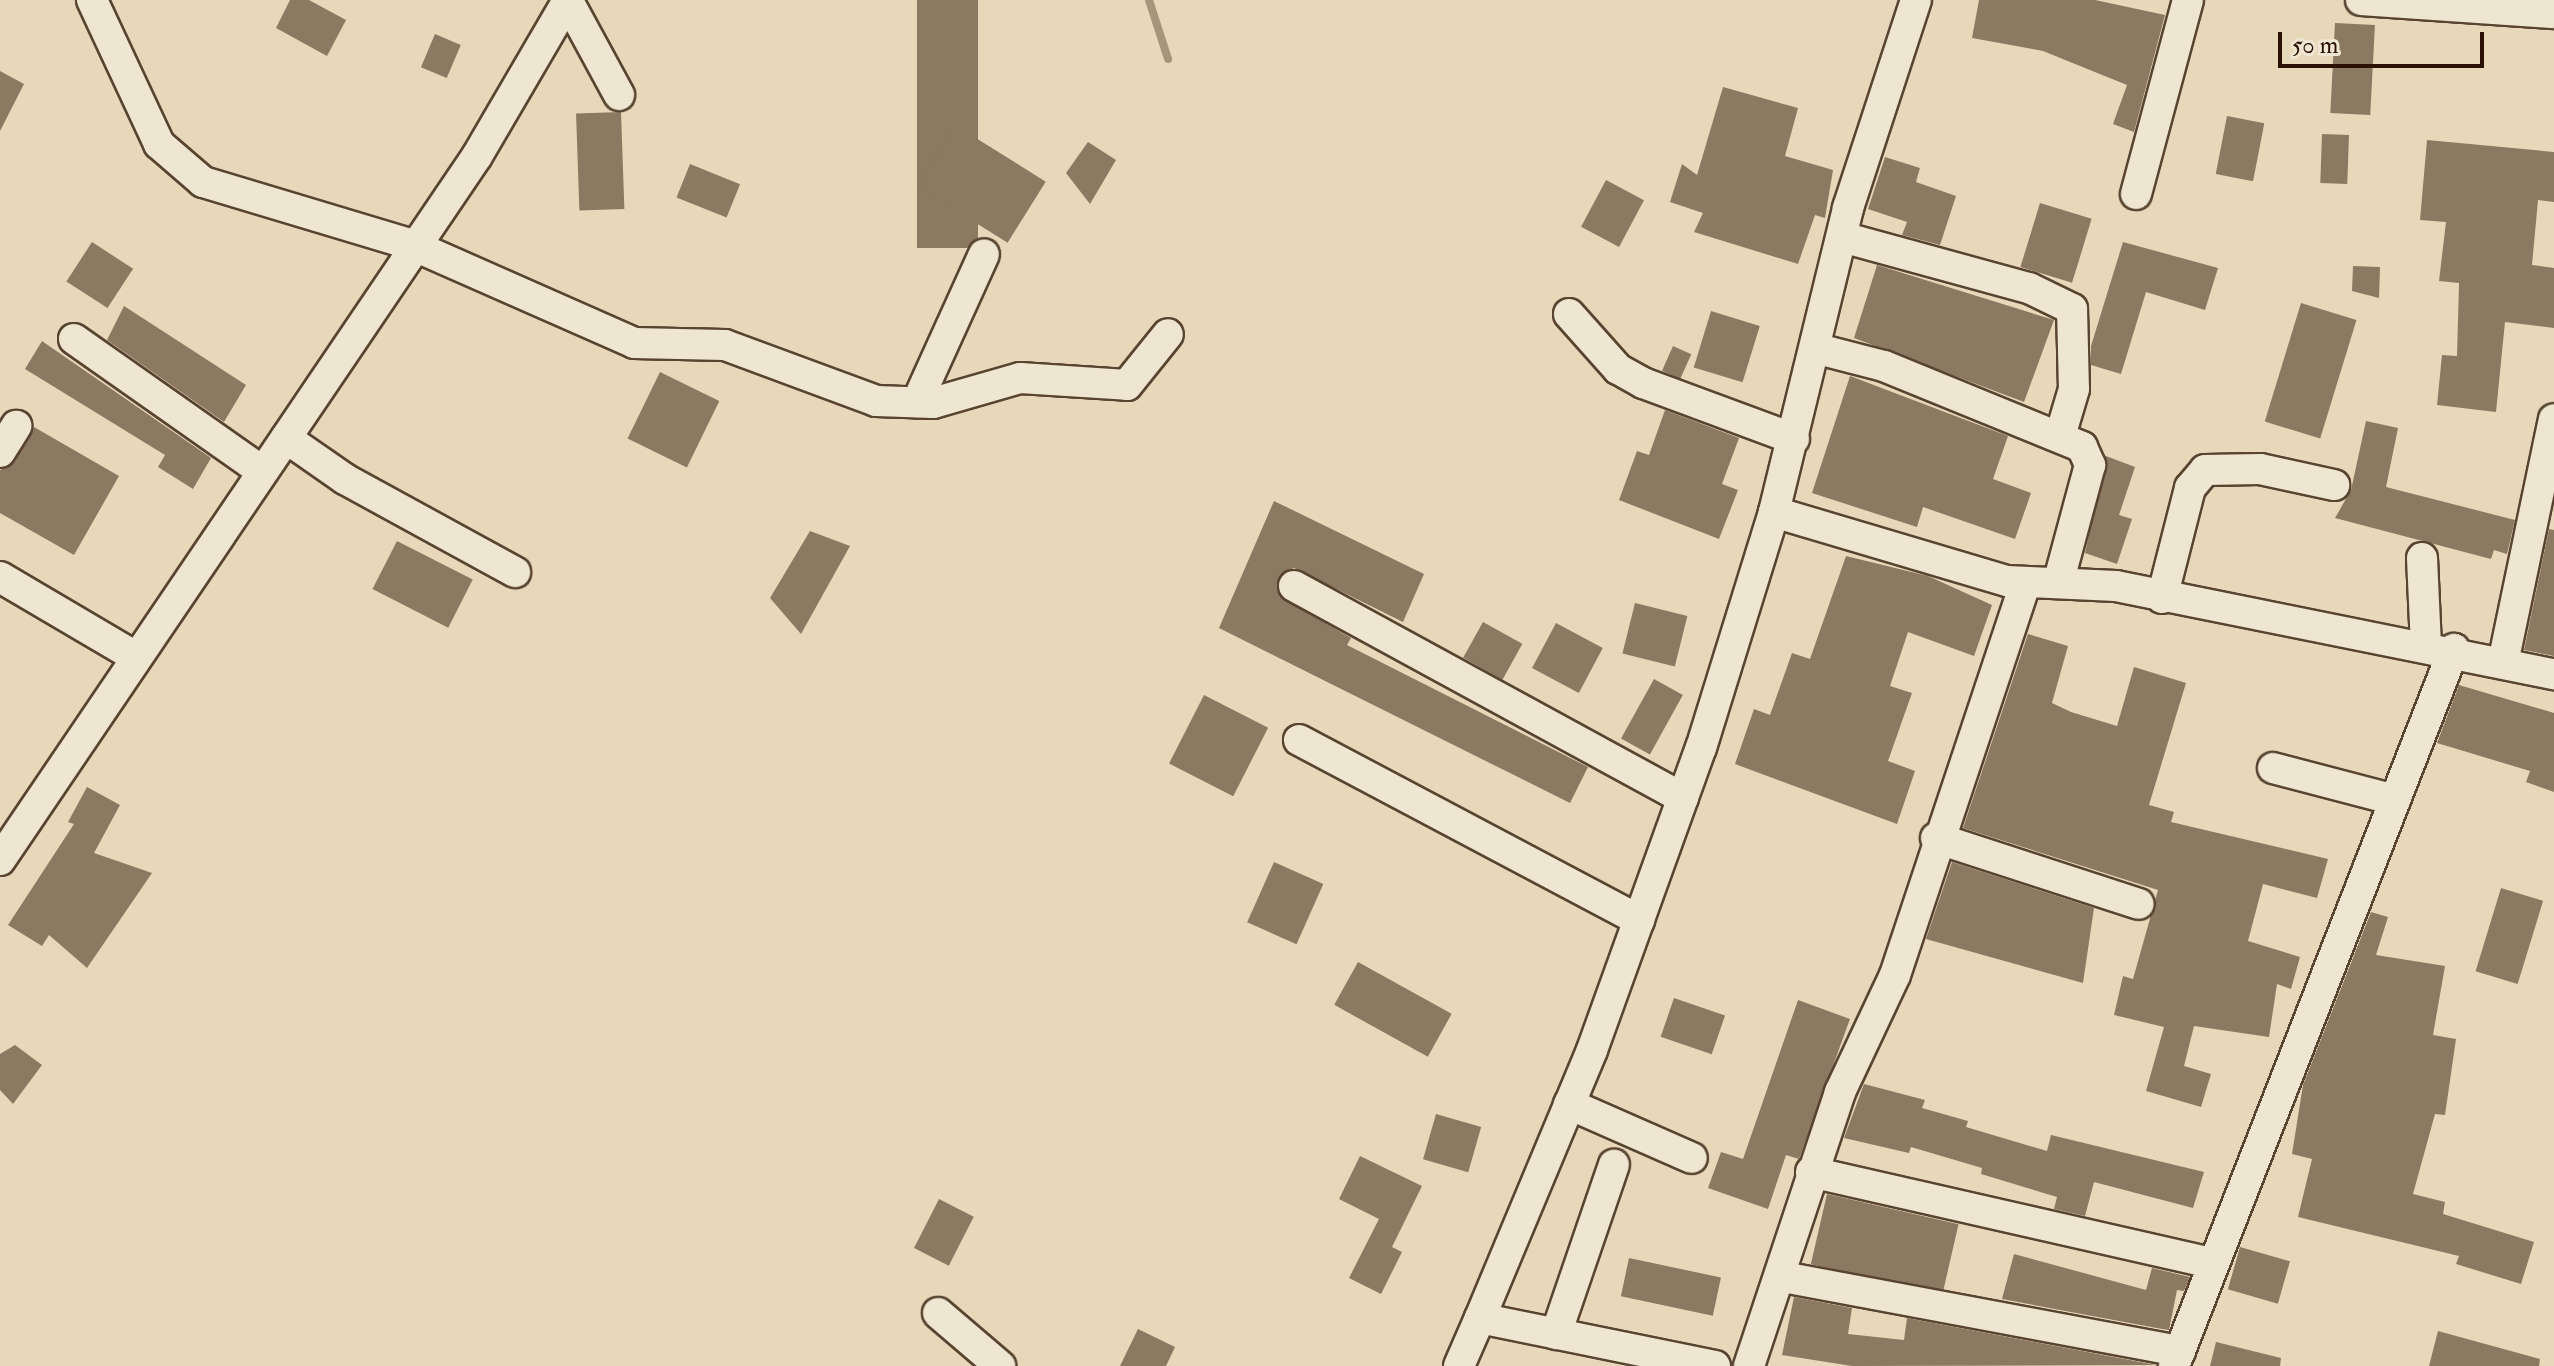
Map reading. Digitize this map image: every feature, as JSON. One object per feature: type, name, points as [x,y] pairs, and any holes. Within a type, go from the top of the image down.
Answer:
[{"type":"street","points":[[92,0],[135,102],[159,144],[183,167],[230,193],[410,244],[634,343],[725,345],[876,401],[917,402],[1020,378],[1127,385],[1168,334]]},
{"type":"street","points":[[0,860],[259,469],[286,438],[410,244],[477,156],[568,0]]},
{"type":"street","points":[[568,0],[619,95]]},
{"type":"street","points":[[1459,1366],[1569,1104],[1683,798],[1774,512],[1818,349],[1842,237],[1916,0]]},
{"type":"street","points":[[2136,194],[2188,0]]},
{"type":"street","points":[[2361,0],[2554,13]]},
{"type":"street","points":[[1842,237],[2029,288],[2072,309],[2074,389],[2061,433]]},
{"type":"street","points":[[917,402],[984,254]]},
{"type":"street","points":[[1569,314],[1618,369],[1643,383],[1794,439]]},
{"type":"street","points":[[74,339],[259,469]]},
{"type":"street","points":[[1818,349],[1884,366],[2061,433],[2082,447],[2090,465],[2059,580]]},
{"type":"street","points":[[2503,663],[2554,419]]},
{"type":"street","points":[[0,452],[16,426]]},
{"type":"street","points":[[286,438],[345,479],[515,572]]},
{"type":"street","points":[[2162,598],[2190,488],[2205,470],[2260,469],[2334,485]]},
{"type":"street","points":[[1774,512],[2026,582],[2059,580],[2440,647],[2554,674]]},
{"type":"street","points":[[1783,1277],[2177,1358],[2211,1263],[2395,800],[2440,647],[2422,558]]},
{"type":"street","points":[[0,577],[136,657]]},
{"type":"street","points":[[1749,1366],[1783,1277],[1811,1172],[1853,1058],[1895,975],[1936,838],[2026,582]]},
{"type":"street","points":[[1294,586],[1683,798]]},
{"type":"street","points":[[1299,740],[1639,920]]},
{"type":"street","points":[[2273,768],[2395,800]]},
{"type":"street","points":[[1936,838],[2139,904]]},
{"type":"street","points":[[1569,1104],[1692,1158]]},
{"type":"street","points":[[1556,1334],[1614,1165]]},
{"type":"street","points":[[1811,1172],[2211,1263]]},
{"type":"street","points":[[938,1313],[1000,1366]]},
{"type":"street","points":[[1480,1318],[1556,1334],[1601,1354],[1715,1366]]},
{"type":"building","points":[[290,0],[309,0],[346,20],[327,56],[276,28]]},
{"type":"building","points":[[917,0],[978,0],[978,248],[917,248]]},
{"type":"building","points":[[1979,0],[2095,0],[2165,15],[2134,132],[2113,124],[2127,85],[2043,51],[1972,38]]},
{"type":"building","points":[[2335,23],[2375,25],[2370,115],[2330,113]]},
{"type":"building","points":[[435,34],[461,45],[447,78],[421,67]]},
{"type":"building","points":[[0,71],[24,84],[0,131]]},
{"type":"building","points":[[1723,87],[1798,108],[1785,156],[1833,170],[1825,218],[1815,215],[1798,264],[1694,232],[1703,213],[1670,202],[1682,164],[1697,175]]},
{"type":"building","points":[[621,112],[624,209],[579,211],[576,114]]},
{"type":"building","points":[[2227,116],[2264,123],[2253,181],[2216,174]]},
{"type":"building","points":[[955,125],[1046,182],[1008,243],[917,186]]},
{"type":"building","points":[[2322,134],[2349,135],[2347,184],[2320,183]]},
{"type":"building","points":[[2427,140],[2554,152],[2554,202],[2538,200],[2532,265],[2554,268],[2554,328],[2505,322],[2496,412],[2437,405],[2442,355],[2457,356],[2459,283],[2439,281],[2446,222],[2420,220]]},
{"type":"building","points":[[1088,142],[1116,160],[1090,204],[1066,173]]},
{"type":"building","points":[[1885,157],[1920,168],[1916,182],[1956,196],[1940,245],[1902,235],[1907,222],[1868,209]]},
{"type":"building","points":[[690,164],[740,184],[727,218],[677,197]]},
{"type":"building","points":[[1606,180],[1644,200],[1619,247],[1581,227]]},
{"type":"building","points":[[2040,203],[2092,219],[2072,283],[2020,267]]},
{"type":"building","points":[[92,242],[133,269],[107,308],[66,281]]},
{"type":"building","points":[[2123,242],[2218,268],[2205,310],[2146,292],[2121,374],[2091,365],[2091,346]]},
{"type":"building","points":[[1877,265],[2054,320],[2024,402],[1854,338]]},
{"type":"building","points":[[2353,266],[2380,267],[2379,298],[2352,291]]},
{"type":"building","points":[[2301,303],[2356,320],[2320,439],[2265,422]]},
{"type":"building","points":[[124,306],[246,385],[224,422],[107,340]]},
{"type":"building","points":[[1711,311],[1760,326],[1743,382],[1694,367]]},
{"type":"building","points":[[42,341],[211,458],[193,489],[158,467],[165,455],[25,369]]},
{"type":"building","points":[[1673,346],[1691,354],[1680,379],[1662,371]]},
{"type":"building","points":[[660,372],[719,401],[687,467],[628,439]]},
{"type":"building","points":[[1850,376],[2008,436],[1993,479],[2031,493],[2015,539],[1923,507],[1917,527],[1812,493]]},
{"type":"building","points":[[1665,410],[1739,438],[1722,484],[1738,490],[1719,539],[1619,500],[1637,451],[1649,455]]},
{"type":"building","points":[[2366,421],[2398,428],[2386,487],[2515,520],[2507,554],[2494,550],[2491,559],[2335,518],[2351,490]]},
{"type":"building","points":[[34,427],[119,476],[74,555],[0,513],[0,470],[15,461]]},
{"type":"building","points":[[2106,456],[2135,467],[2119,515],[2132,519],[2117,564],[2085,553]]},
{"type":"building","points":[[1274,501],[1424,574],[1403,622],[1294,568],[1279,577],[1279,596],[1351,638],[1347,645],[1588,767],[1570,803],[1219,628]]},
{"type":"building","points":[[2549,529],[2554,530],[2554,656],[2524,650]]},
{"type":"building","points":[[810,531],[850,546],[801,634],[770,598]]},
{"type":"building","points":[[397,541],[473,580],[448,628],[372,589]]},
{"type":"building","points":[[1846,556],[1928,576],[1992,605],[1974,656],[1908,632],[1890,686],[1912,693],[1888,761],[1915,771],[1897,824],[1735,764],[1754,709],[1770,715],[1792,653],[1810,659]]},
{"type":"building","points":[[1635,603],[1687,616],[1675,667],[1622,653]]},
{"type":"building","points":[[1483,622],[1522,644],[1502,680],[1463,658]]},
{"type":"building","points":[[1556,623],[1603,648],[1579,693],[1532,668]]},
{"type":"building","points":[[2028,634],[2068,646],[2052,703],[2071,712],[2117,726],[2134,667],[2186,683],[2149,805],[2174,812],[2171,822],[2328,859],[2317,898],[2263,884],[2248,941],[2300,957],[2291,989],[2277,984],[2269,1037],[2194,1026],[2184,1066],[2211,1074],[2201,1107],[2146,1091],[2164,1027],[2114,1015],[2123,976],[2133,979],[2158,890],[1963,828]]},
{"type":"building","points":[[1654,679],[1683,695],[1650,754],[1621,738]]},
{"type":"building","points":[[2459,685],[2554,713],[2554,792],[2526,782],[2530,771],[2437,743]]},
{"type":"building","points":[[1204,695],[1268,728],[1233,796],[1169,764]]},
{"type":"building","points":[[87,787],[120,805],[94,853],[152,873],[87,968],[49,935],[42,946],[8,925],[74,824],[68,822]]},
{"type":"building","points":[[1274,862],[1323,884],[1296,944],[1247,922]]},
{"type":"building","points":[[1952,862],[2094,908],[2083,983],[1926,939]]},
{"type":"building","points":[[2501,888],[2543,901],[2518,984],[2476,971]]},
{"type":"building","points":[[2371,912],[2388,917],[2376,955],[2445,966],[2433,1035],[2456,1039],[2445,1115],[2435,1114],[2413,1194],[2445,1202],[2443,1214],[2534,1242],[2521,1284],[2456,1264],[2459,1256],[2298,1217],[2312,1159],[2292,1154],[2303,1085]]},
{"type":"building","points":[[1358,962],[1452,1014],[1428,1057],[1334,1005]]},
{"type":"building","points":[[1674,998],[1725,1016],[1712,1054],[1661,1037]]},
{"type":"building","points":[[1798,1000],[1850,1019],[1799,1159],[1786,1155],[1768,1209],[1708,1188],[1721,1152],[1743,1159]]},
{"type":"building","points":[[15,1045],[42,1065],[13,1104],[0,1090],[0,1054]]},
{"type":"building","points":[[1864,1084],[1925,1100],[1922,1108],[1968,1121],[1966,1127],[2047,1151],[2051,1135],[2204,1172],[2193,1208],[2094,1182],[2085,1216],[2054,1209],[2057,1197],[1981,1174],[1982,1168],[1911,1147],[1909,1153],[1844,1138]]},
{"type":"building","points":[[1436,1114],[1481,1127],[1468,1172],[1423,1159]]},
{"type":"building","points":[[1360,1156],[1422,1186],[1392,1247],[1402,1252],[1381,1294],[1349,1278],[1379,1219],[1339,1199]]},
{"type":"building","points":[[1827,1194],[1959,1224],[1942,1295],[1811,1264]]},
{"type":"building","points":[[939,1199],[974,1217],[949,1266],[914,1248]]},
{"type":"building","points":[[2240,1247],[2290,1261],[2278,1304],[2228,1289]]},
{"type":"building","points":[[2014,1254],[2146,1290],[2152,1268],[2190,1277],[2184,1291],[2177,1290],[2169,1330],[2002,1299]]},
{"type":"building","points":[[1629,1258],[1721,1278],[1713,1316],[1621,1296]]},
{"type":"building","points":[[1794,1297],[1852,1308],[1848,1334],[1904,1340],[1907,1318],[2156,1365],[1852,1366],[1782,1355]]},
{"type":"building","points":[[1138,1329],[1175,1347],[1166,1366],[1120,1366]]},
{"type":"building","points":[[2438,1331],[2540,1359],[2539,1366],[2429,1366]]},
{"type":"building","points":[[2216,1342],[2281,1358],[2280,1366],[2210,1366]]},
{"type":"waterway","points":[[1149,0],[1168,59]]}]
